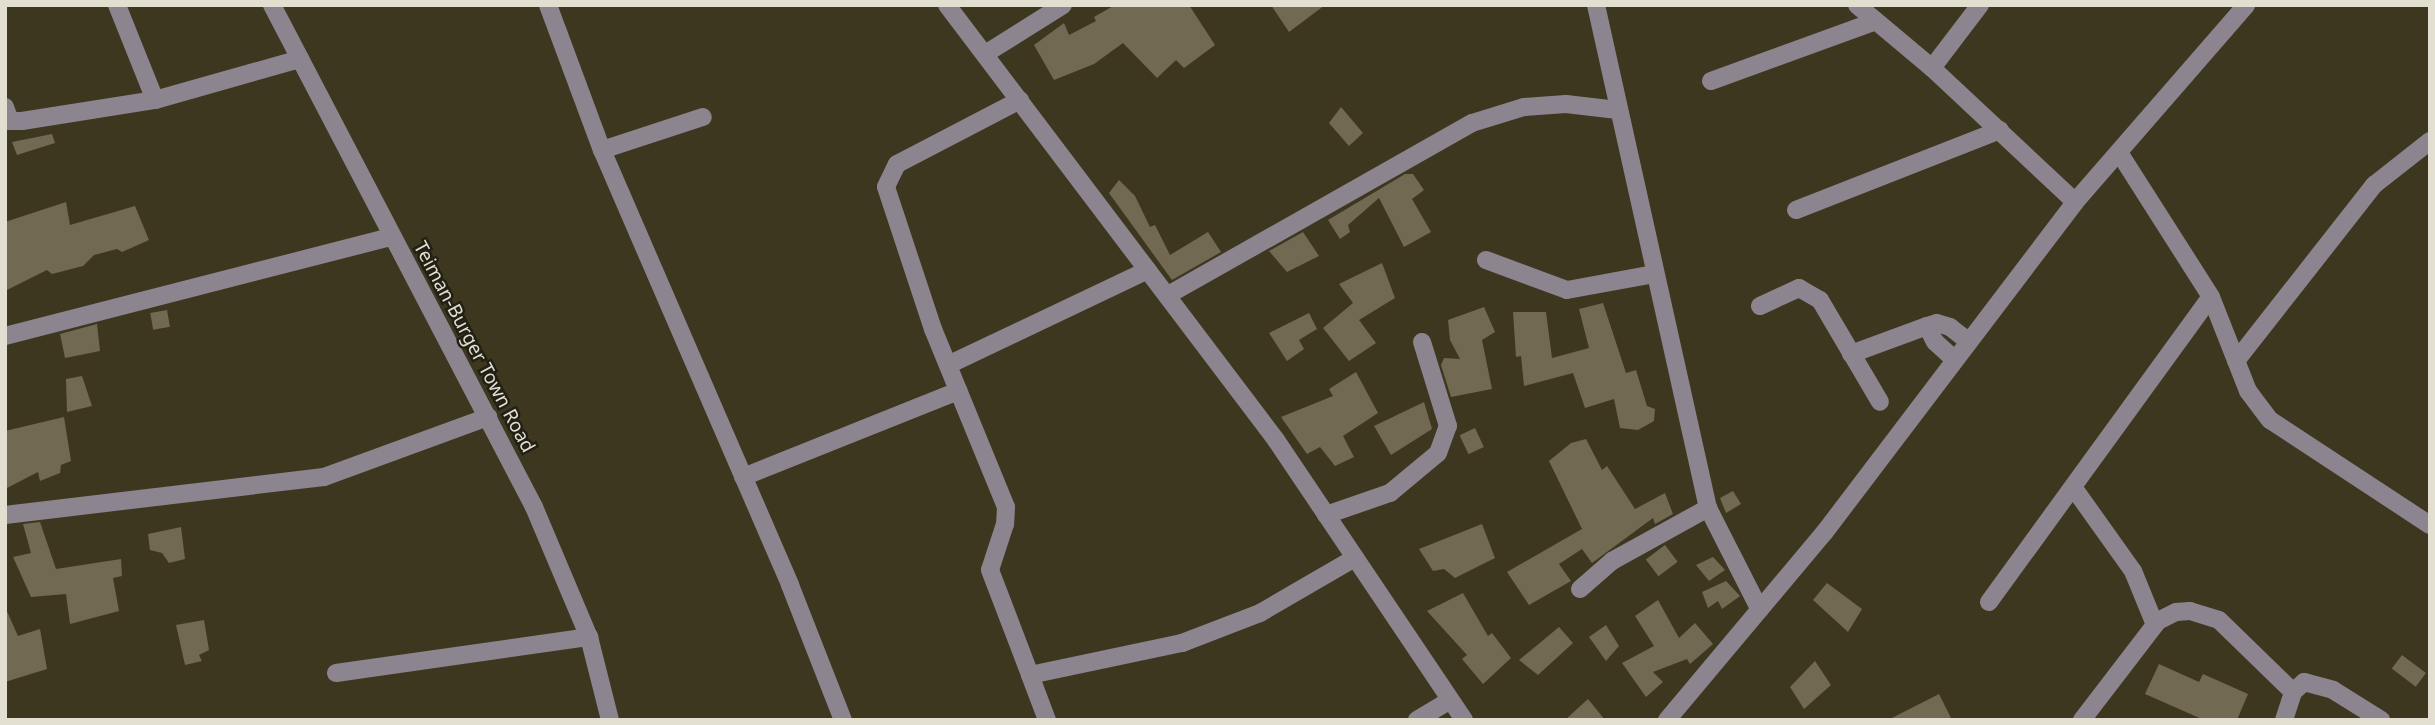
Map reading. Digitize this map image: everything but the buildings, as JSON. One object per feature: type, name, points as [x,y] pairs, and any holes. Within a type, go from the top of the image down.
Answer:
[{"type":"street","points":[[117,5],[155,100]]},
{"type":"street","name":"Teiman-Burger Town Road","points":[[272,5],[534,507],[589,637],[610,720]]},
{"type":"street","points":[[548,5],[602,150],[743,477],[843,720]]},
{"type":"street","points":[[947,5],[1168,295],[1326,515],[1464,720]]},
{"type":"street","points":[[985,54],[1063,5]]},
{"type":"street","points":[[1595,5],[1708,508],[1760,610]]},
{"type":"street","points":[[1857,5],[1873,22],[1932,68],[2075,202]]},
{"type":"street","points":[[1932,68],[1980,5]]},
{"type":"street","points":[[1667,720],[1824,533],[2075,202],[2120,154],[2246,5]]},
{"type":"street","points":[[1711,80],[1873,22]]},
{"type":"street","points":[[7,117],[155,100],[300,59]]},
{"type":"street","points":[[1020,100],[897,164],[886,187],[948,365],[1006,507],[1005,524],[990,570],[1047,720]]},
{"type":"street","points":[[1168,295],[1472,123],[1524,107],[1566,104],[1618,110]]},
{"type":"street","points":[[602,150],[703,117]]},
{"type":"street","points":[[1796,210],[2000,130]]},
{"type":"street","points":[[2236,361],[2374,185],[2430,141]]},
{"type":"street","points":[[2120,154],[2211,297],[2248,391],[2270,420],[2430,525]]},
{"type":"street","points":[[5,335],[391,237]]},
{"type":"street","points":[[1486,260],[1567,290],[1654,274]]},
{"type":"street","points":[[948,365],[1148,270]]},
{"type":"street","points":[[1760,306],[1804,289],[1820,300],[1880,402]]},
{"type":"street","points":[[1989,602],[2211,297]]},
{"type":"street","points":[[1851,355],[1937,323],[1950,327],[1968,341]]},
{"type":"street","points":[[1927,326],[1935,342],[1954,359]]},
{"type":"street","points":[[1326,515],[1390,493],[1438,453],[1448,426],[1422,342]]},
{"type":"street","points":[[743,477],[958,391]]},
{"type":"street","points":[[5,515],[324,477],[488,417]]},
{"type":"street","points":[[2073,486],[2133,570],[2155,625]]},
{"type":"street","points":[[1580,589],[1612,561],[1708,508]]},
{"type":"street","points":[[1030,675],[1182,643],[1260,613],[1355,558]]},
{"type":"street","points":[[2082,720],[2155,625],[2176,612],[2190,611],[2219,620],[2293,692]]},
{"type":"street","points":[[336,673],[589,637]]},
{"type":"street","points":[[2284,720],[2293,692],[2304,682],[2317,684],[2381,720]]},
{"type":"street","points":[[1417,720],[1449,701]]}]
